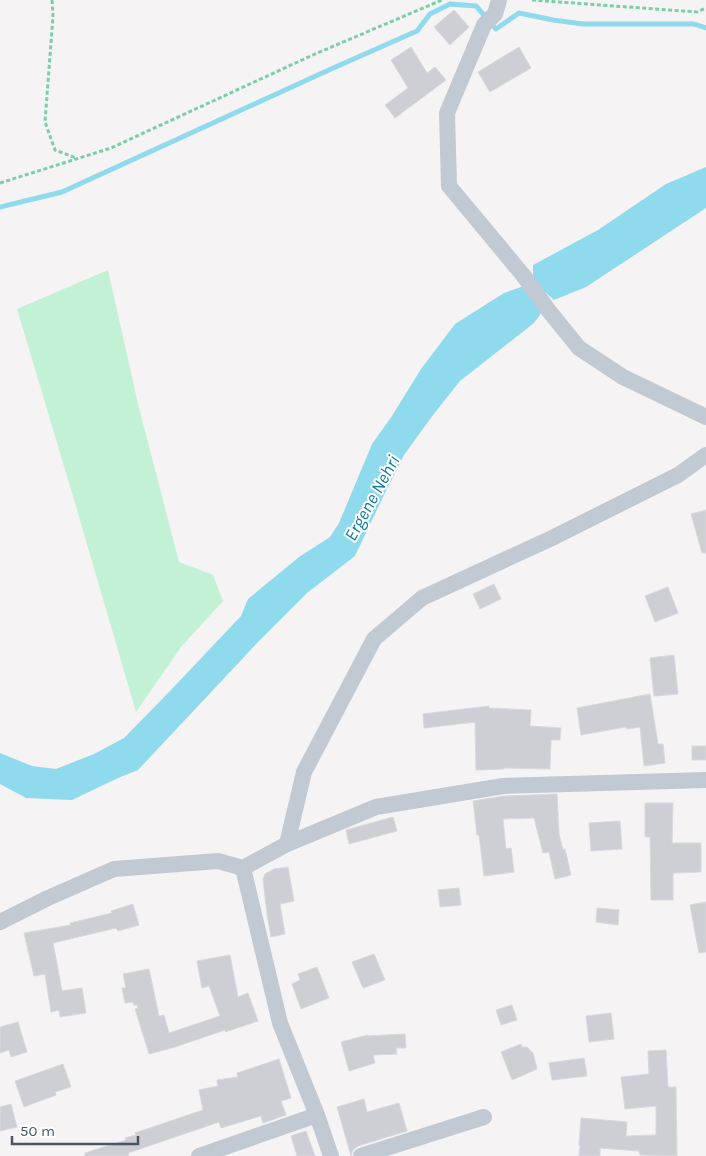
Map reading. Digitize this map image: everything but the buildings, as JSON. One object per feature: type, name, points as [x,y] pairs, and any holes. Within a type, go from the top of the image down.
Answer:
[{"type":"street","points":[[499,0],[495,14],[484,25],[447,113],[449,186],[523,275],[579,348],[623,377],[706,417]]},
{"type":"street","points":[[287,844],[304,772],[374,639],[422,598],[552,538],[678,476],[706,455]]},
{"type":"street","points":[[0,922],[48,898],[114,869],[218,861],[243,868],[287,844],[376,806],[503,786],[706,780]]},
{"type":"street","points":[[243,868],[280,1023],[332,1156]]},
{"type":"street","points":[[199,1156],[317,1115]]},
{"type":"street","points":[[361,1156],[484,1117]]},
{"type":"path","points":[[52,0],[53,16],[45,122],[55,150],[77,159]]},
{"type":"path","points":[[0,183],[111,148],[315,54],[442,0]]},
{"type":"path","points":[[532,0],[697,12],[706,8]]},
{"type":"green space","points":[[108,270],[138,404],[179,562],[213,575],[223,601],[181,647],[136,712],[17,309]]},
{"type":"water","points":[[706,167],[706,208],[586,287],[554,300],[533,281],[533,265],[598,230],[666,184]]},
{"type":"water","name":"Ergene Nehri","points":[[524,286],[544,309],[534,323],[460,381],[433,415],[404,455],[355,556],[307,593],[259,641],[138,770],[72,800],[26,798],[0,784],[0,753],[32,766],[56,769],[94,754],[124,738],[241,616],[248,599],[299,557],[330,537],[339,523],[372,444],[421,369],[455,324],[504,293]]},
{"type":"waterway","points":[[0,207],[62,192],[417,31],[430,14],[450,4],[476,6],[496,29],[519,13],[583,24],[694,24],[706,28]]}]
